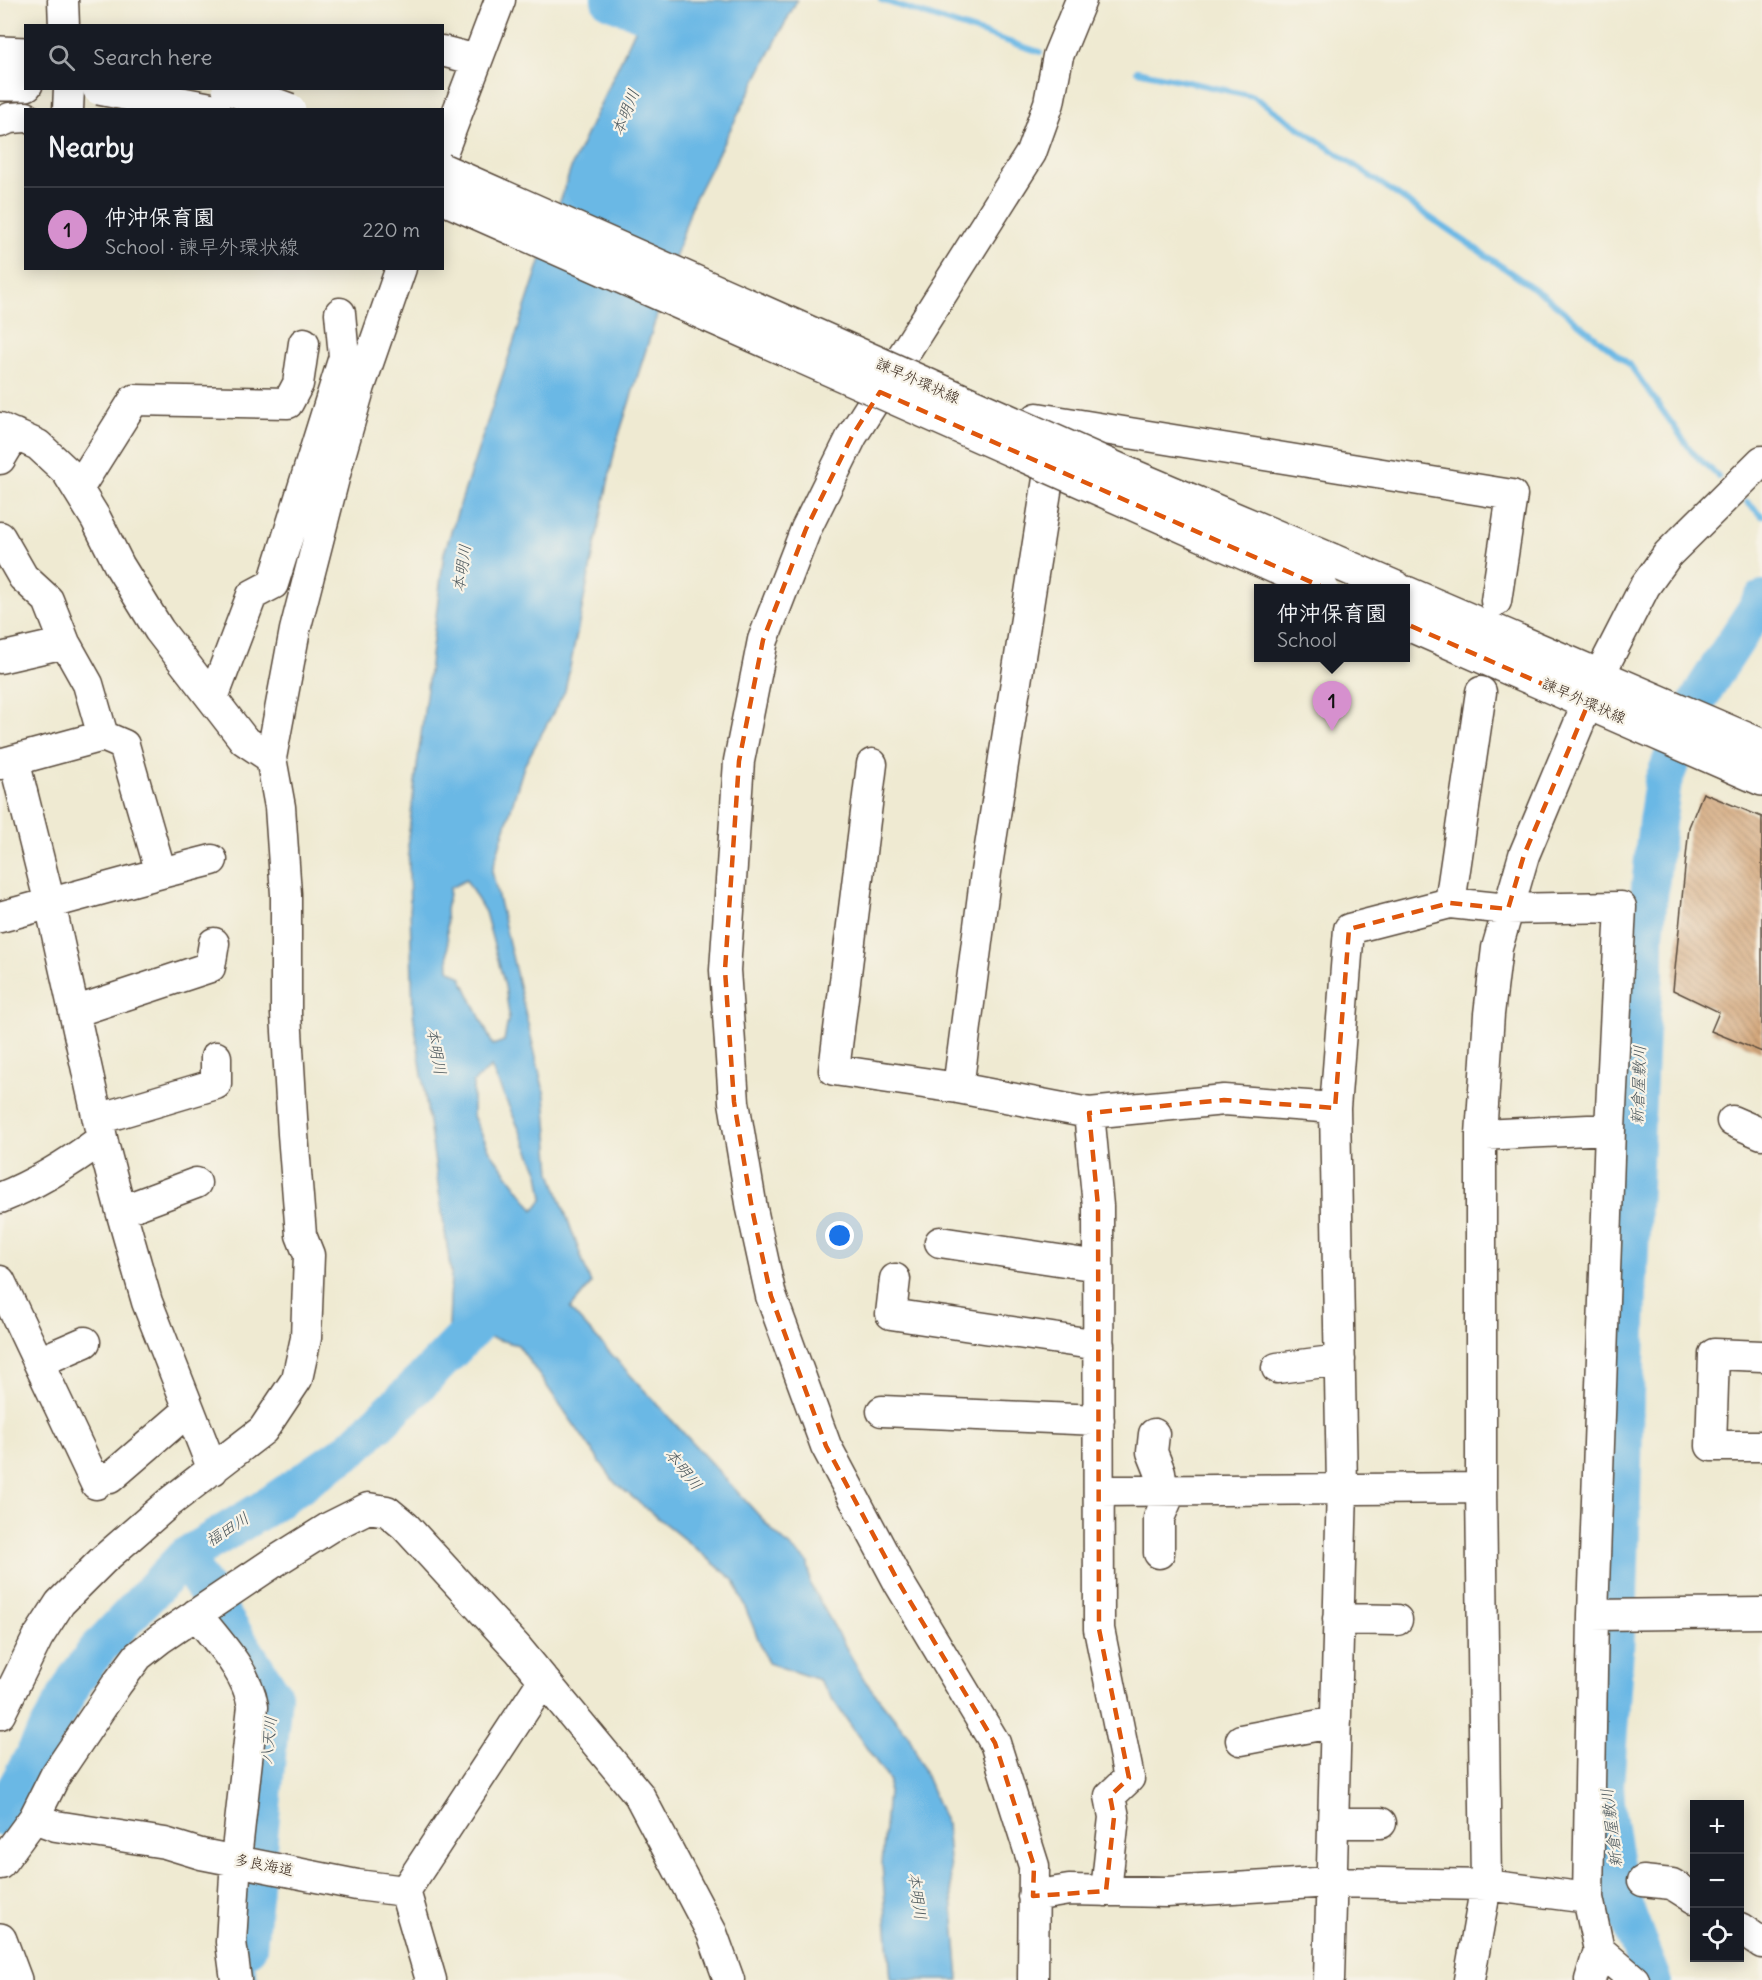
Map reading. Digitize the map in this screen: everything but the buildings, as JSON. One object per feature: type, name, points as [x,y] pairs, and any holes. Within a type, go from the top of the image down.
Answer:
[{"type":"main road","points":[[0,53],[24,54]]},
{"type":"main road","points":[[0,84],[24,84]]},
{"type":"main road","points":[[109,90],[203,108]]},
{"type":"main road","points":[[234,90],[283,108]]},
{"type":"main road","name":"諫早外環状線","points":[[444,171],[1119,471],[1326,578]]},
{"type":"main road","name":"諫早外環状線","points":[[444,198],[1326,578],[1368,584]]},
{"type":"main road","name":"諫早外環状線","points":[[1410,595],[1594,690]]},
{"type":"main road","name":"諫早外環状線","points":[[1410,624],[1594,690],[1712,741],[1762,779]]},
{"type":"main road","name":"諫早外環状線","points":[[1712,741],[1762,746]]},
{"type":"main road","points":[[0,1940],[15,1980]]},
{"type":"street","points":[[63,0],[64,24]]},
{"type":"street","points":[[444,148],[500,0]]},
{"type":"street","points":[[1033,1980],[1034,1866],[995,1743],[899,1583],[826,1446],[771,1296],[752,1209],[734,1102],[725,970],[739,761],[763,640],[806,529],[852,436],[1031,153],[1049,103],[1058,56],[1081,0]]},
{"type":"street","points":[[444,51],[481,49]]},
{"type":"street","points":[[68,108],[69,90]]},
{"type":"street","points":[[153,108],[250,90]]},
{"type":"street","points":[[0,122],[10,118],[24,117]]},
{"type":"street","points":[[0,1714],[38,1637],[60,1603],[103,1560],[171,1501],[262,1430],[297,1379],[306,1338],[309,1255],[301,1234],[293,1134],[286,1014],[286,894],[280,807],[271,758],[296,630],[339,459],[360,386],[400,270]]},
{"type":"street","points":[[78,489],[134,400],[288,403],[298,384],[294,343],[341,324],[344,357],[273,584],[252,595],[213,698]]},
{"type":"street","points":[[975,408],[1512,495],[1496,601]]},
{"type":"street","points":[[958,1088],[986,872],[1057,422]]},
{"type":"street","points":[[5,440],[38,445],[67,472],[96,519],[119,565],[159,630],[244,740],[271,758]]},
{"type":"street","points":[[1469,1980],[1486,1885],[1481,1488],[1481,1135],[1491,992],[1497,948],[1524,855],[1594,690],[1645,586],[1668,554],[1762,461]]},
{"type":"street","points":[[0,537],[23,577],[48,600],[65,643],[88,684],[103,736]]},
{"type":"street","points":[[0,658],[65,643]]},
{"type":"street","points":[[1450,903],[1481,692]]},
{"type":"street","points":[[160,873],[124,745],[103,736],[7,762],[50,902],[100,1129],[147,1302],[213,1470]]},
{"type":"street","points":[[872,764],[834,1070],[958,1088],[1089,1113],[1224,1100],[1335,1108]]},
{"type":"street","points":[[0,917],[212,860]]},
{"type":"street","points":[[1329,1980],[1342,1487],[1335,1108],[1349,928],[1450,903],[1508,909],[1621,908],[1610,1129],[1593,1615],[1588,1898],[1599,1950],[1590,1980]]},
{"type":"street","points":[[74,1012],[210,967],[214,943]]},
{"type":"street","points":[[0,1197],[19,1190],[79,1156],[100,1129],[216,1084],[216,1058]]},
{"type":"street","points":[[1089,1113],[1098,1206],[1099,1629],[1129,1778],[1110,1796],[1114,1817],[1106,1891]]},
{"type":"street","points":[[1732,1121],[1762,1134]]},
{"type":"street","points":[[1481,1135],[1610,1129]]},
{"type":"street","points":[[122,1211],[188,1195]]},
{"type":"street","points":[[940,1242],[1098,1266]]},
{"type":"street","points":[[896,1279],[891,1314],[1099,1345]]},
{"type":"street","points":[[0,1281],[95,1480],[110,1478],[189,1410]]},
{"type":"street","points":[[39,1362],[85,1342]]},
{"type":"street","points":[[1762,1356],[1714,1354],[1711,1446],[1762,1446]]},
{"type":"street","points":[[1277,1368],[1340,1360]]},
{"type":"street","points":[[882,1411],[1099,1420]]},
{"type":"street","points":[[1154,1434],[1152,1452],[1166,1490],[1159,1518],[1159,1553]]},
{"type":"street","points":[[1099,1491],[1166,1490],[1244,1478],[1342,1487],[1481,1488]]},
{"type":"street","points":[[0,1864],[34,1818],[56,1776],[138,1656],[196,1614],[330,1527],[368,1508],[387,1511],[405,1526],[518,1649],[639,1795],[712,1933],[729,1980]]},
{"type":"street","points":[[1593,1615],[1762,1613]]},
{"type":"street","points":[[196,1614],[235,1665],[251,1693],[254,1706],[236,1859],[231,1942],[232,1979]]},
{"type":"street","points":[[1338,1619],[1397,1620]]},
{"type":"street","points":[[431,1980],[405,1891],[543,1681]]},
{"type":"street","points":[[1240,1740],[1336,1722]]},
{"type":"street","name":"多良海道","points":[[34,1818],[56,1826],[165,1843],[201,1854],[236,1859],[357,1885],[405,1891]]},
{"type":"street","points":[[1333,1823],[1381,1823]]},
{"type":"street","points":[[1643,1881],[1672,1884],[1690,1895]]},
{"type":"street","points":[[1033,1896],[1069,1890],[1167,1892],[1331,1882],[1486,1885],[1588,1898]]},
{"type":"street","points":[[1744,1931],[1762,1943]]},
{"type":"street","points":[[1599,1950],[1628,1976]]},
{"type":"highlighted area","points":[[880,392],[1588,704],[1524,855],[1508,909],[1450,903],[1349,929],[1335,1108],[1224,1100],[1089,1113],[1098,1206],[1099,1629],[1129,1778],[1110,1796],[1114,1817],[1106,1891],[1033,1896],[1034,1866],[995,1743],[899,1583],[826,1446],[771,1296],[752,1209],[734,1102],[725,970],[739,761],[763,640],[806,529],[852,436]]},
{"type":"water","name":"本明川","points":[[649,0],[797,0],[693,202],[616,444],[565,691],[524,766],[492,871],[545,1096],[551,1173],[591,1284],[570,1309],[775,1533],[808,1563],[810,1584],[865,1681],[909,1736],[946,1824],[959,1980],[891,1980],[882,1864],[889,1780],[819,1680],[768,1663],[734,1580],[615,1483],[518,1345],[449,1327],[451,1273],[413,1013],[408,838],[444,553],[572,165]],"holes":[[[466,880],[485,912],[505,986],[509,1015],[504,1041],[493,1045],[461,977],[449,969],[446,910],[450,888]],[[491,1067],[539,1173],[543,1198],[534,1210],[490,1151],[473,1116],[473,1083]]]},
{"type":"waterway","points":[[610,0],[663,20]]},
{"type":"waterway","points":[[881,0],[1040,52]]},
{"type":"waterway","points":[[1137,71],[1253,96],[1545,296],[1630,365],[1692,452],[1718,476]]},
{"type":"waterway","points":[[1747,502],[1762,516]]},
{"type":"waterway","name":"新倉屋敷川","points":[[1619,1597],[1628,1294],[1640,1032],[1645,974],[1645,934],[1657,822],[1663,782],[1684,728],[1705,688],[1762,600]]},
{"type":"waterway","name":"福田川","points":[[0,1817],[75,1680],[96,1651],[184,1557],[262,1510],[351,1449],[420,1383],[505,1296]]},
{"type":"waterway","name":"八天川","points":[[184,1557],[273,1695],[248,1947]]},
{"type":"waterway","name":"新倉屋敷川","points":[[1616,1634],[1605,1785],[1607,1816],[1620,1895],[1652,1980]]},
{"type":"waterway","points":[[248,1947],[255,1980]]},
{"type":"place","name":"仲沖保育園","points":[[1332,731]]}]
